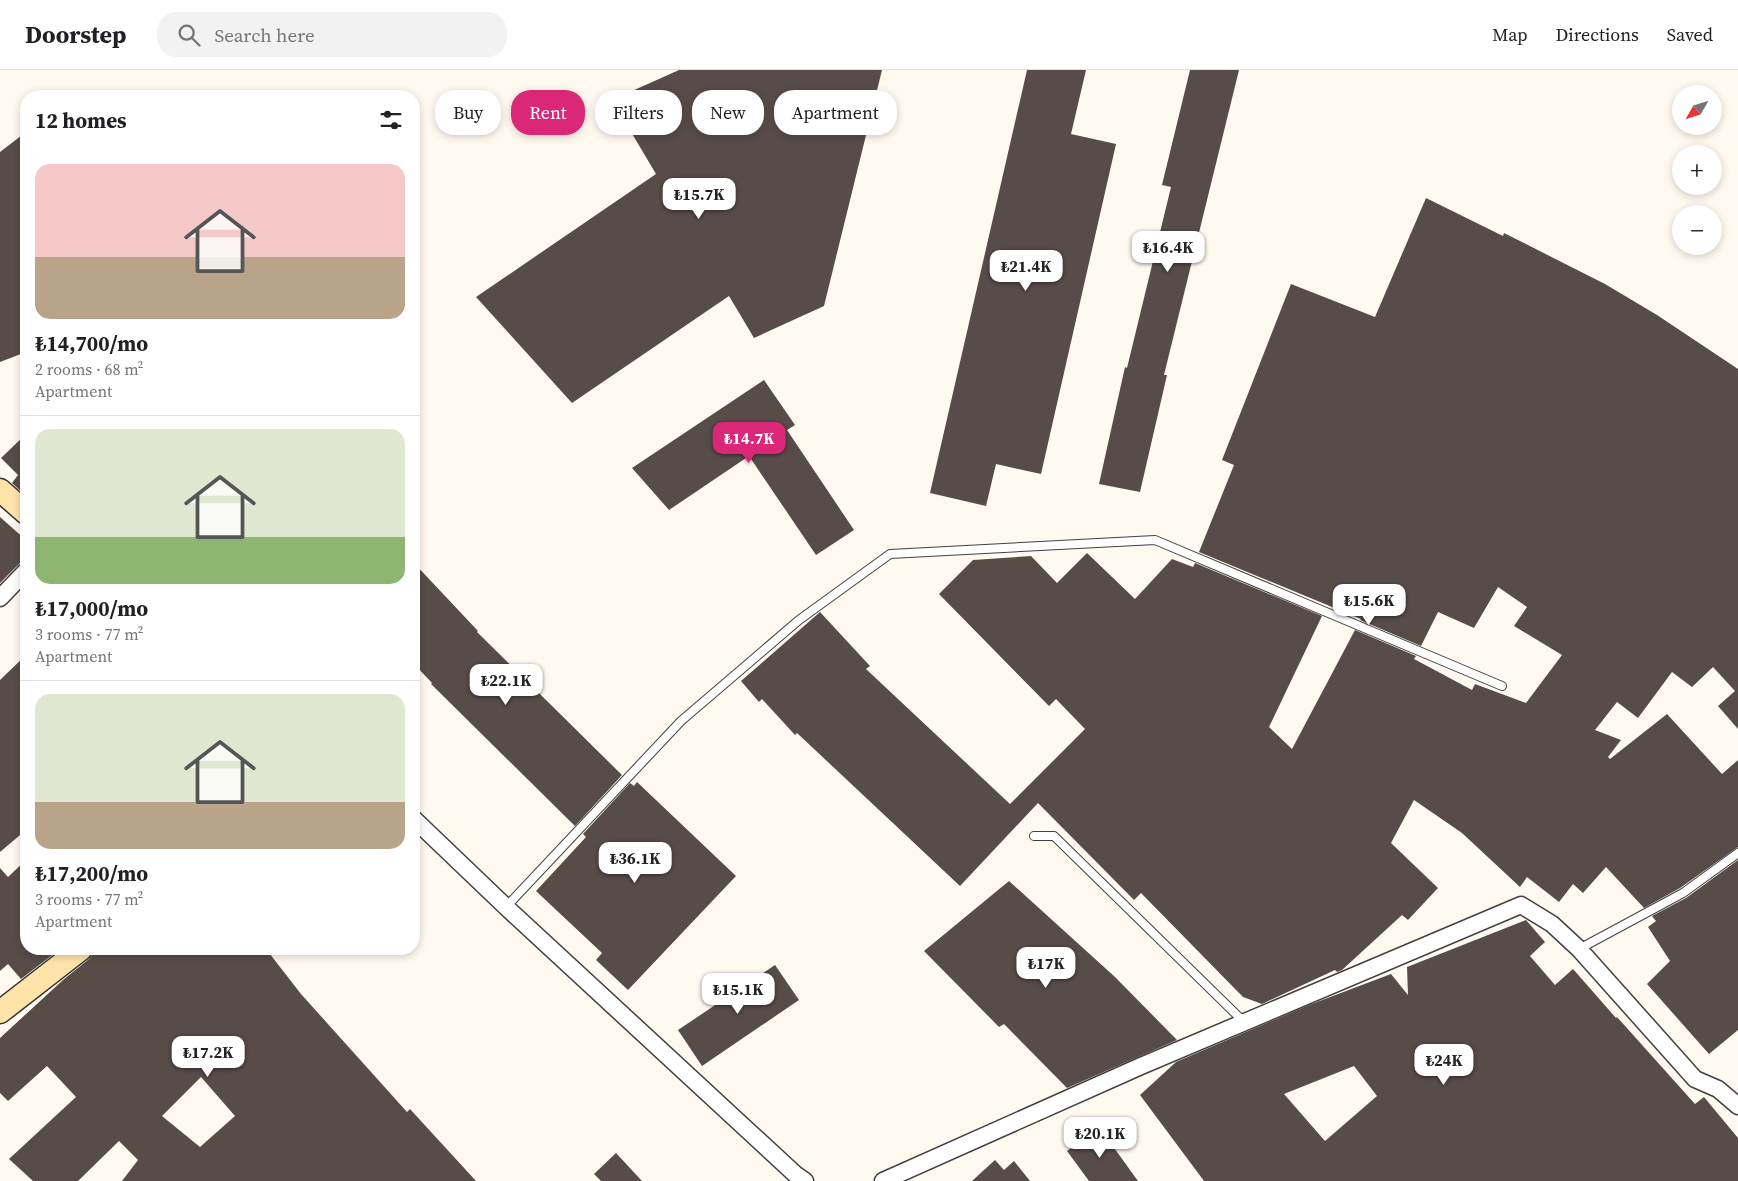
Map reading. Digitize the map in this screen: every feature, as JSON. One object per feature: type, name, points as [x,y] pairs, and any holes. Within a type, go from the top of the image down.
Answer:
[{"type":"street","points":[[0,490],[20,508]]},
{"type":"street","points":[[0,598],[20,577]]},
{"type":"street","points":[[420,825],[506,907],[804,1181]]},
{"type":"street","points":[[883,1181],[1141,1066],[1521,905],[1552,924],[1578,949],[1695,1079],[1718,1089],[1738,1106]]},
{"type":"street","points":[[0,1012],[73,955]]},
{"type":"lane","points":[[506,907],[681,721],[799,620],[890,554],[1155,540],[1502,686]]},
{"type":"lane","points":[[1034,836],[1054,836],[1244,1022]]},
{"type":"lane","points":[[1578,949],[1683,893],[1738,853]]},
{"type":"building","points":[[679,70],[882,70],[877,90],[774,90],[774,135],[866,135],[824,306],[754,338],[729,296],[572,403],[476,297],[656,174],[633,135],[682,135],[682,90],[634,90]]},
{"type":"building","points":[[1027,70],[1086,70],[1071,134],[1116,144],[1041,474],[996,464],[986,506],[930,493]]},
{"type":"building","points":[[1190,70],[1239,70],[1164,375],[1167,375],[1140,492],[1099,484],[1125,367],[1127,368],[1171,187],[1162,185]]},
{"type":"building","points":[[20,137],[20,354],[0,362],[0,152]]},
{"type":"building","points":[[1426,198],[1503,236],[1504,233],[1605,284],[1657,315],[1738,369],[1738,729],[1718,706],[1735,691],[1713,667],[1692,687],[1672,672],[1638,718],[1617,702],[1595,730],[1621,740],[1608,757],[1610,759],[1667,714],[1722,774],[1738,760],[1738,847],[1680,888],[1644,908],[1606,867],[1583,893],[1573,884],[1559,902],[1527,877],[1520,887],[1462,833],[1414,800],[1391,843],[1438,888],[1408,920],[1402,915],[1342,970],[1337,972],[1335,970],[1262,1004],[1243,997],[1141,893],[1134,900],[1038,803],[960,886],[797,733],[795,735],[762,699],[759,702],[741,681],[820,612],[870,666],[866,669],[1010,804],[1085,729],[1056,699],[1049,706],[939,594],[973,560],[1031,556],[1057,583],[1087,553],[1135,599],[1172,559],[1193,567],[1195,563],[1322,616],[1269,727],[1292,749],[1355,630],[1416,656],[1414,659],[1472,690],[1475,684],[1526,703],[1562,655],[1514,626],[1527,607],[1498,587],[1474,628],[1438,612],[1421,646],[1199,552],[1234,465],[1222,460],[1291,284],[1375,317]]},
{"type":"building","points":[[764,380],[795,425],[787,430],[854,530],[816,555],[749,456],[669,510],[632,468]]},
{"type":"building","points":[[20,440],[20,490],[12,483],[18,475],[1,458]]},
{"type":"building","points":[[0,517],[20,535],[20,563],[0,583]]},
{"type":"building","points":[[420,569],[477,632],[622,775],[575,826],[420,670]]},
{"type":"building","points":[[20,661],[20,835],[0,852],[0,680]]},
{"type":"building","points":[[637,782],[736,876],[628,990],[596,960],[602,953],[536,891],[586,837],[583,834],[630,783],[634,786]]},
{"type":"building","points":[[1738,860],[1738,1030],[1709,1054],[1647,984],[1670,961],[1648,927],[1656,921],[1652,916],[1686,898]]},
{"type":"building","points":[[20,866],[20,955],[52,955],[21,979],[8,964],[0,971],[0,868],[8,877]]},
{"type":"building","points":[[1009,881],[1115,977],[1177,1040],[1067,1088],[1004,1024],[999,1027],[924,951]]},
{"type":"building","points":[[1526,920],[1545,942],[1530,956],[1555,985],[1573,969],[1695,1104],[1704,1097],[1738,1138],[1738,1181],[1204,1181],[1140,1095],[1176,1062],[1309,1005],[1391,974],[1408,995],[1407,967]],"holes":[[[1354,1066],[1377,1096],[1325,1141],[1284,1094]]]},
{"type":"building","points":[[92,955],[271,955],[301,994],[407,1112],[410,1109],[476,1181],[122,1181],[138,1160],[119,1141],[78,1181],[33,1181],[9,1159],[76,1097],[47,1066],[8,1101],[0,1093],[0,1038],[63,980]],"holes":[[[201,1077],[235,1116],[200,1147],[162,1116]]]},
{"type":"building","points":[[775,965],[799,1000],[702,1066],[678,1030]]},
{"type":"building","points":[[1099,1127],[1138,1181],[1089,1181],[1067,1151]]},
{"type":"building","points":[[616,1153],[642,1181],[601,1181],[594,1174]]},
{"type":"building","points":[[995,1160],[1004,1170],[1014,1161],[1030,1181],[972,1181]]}]
